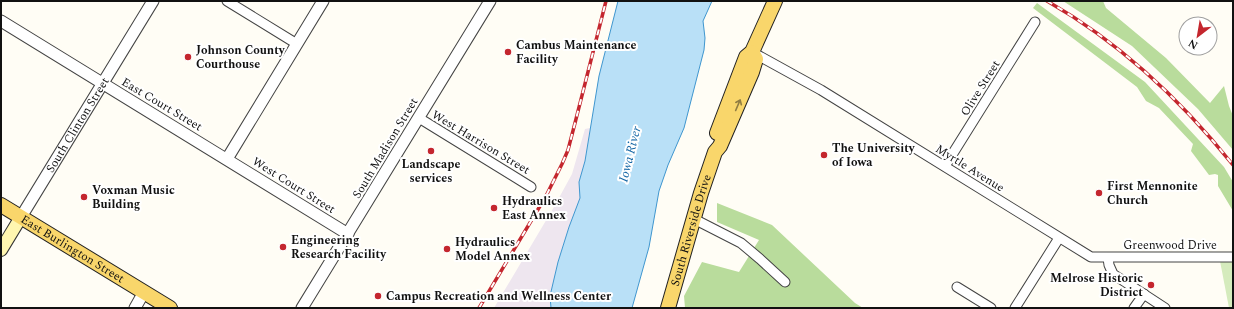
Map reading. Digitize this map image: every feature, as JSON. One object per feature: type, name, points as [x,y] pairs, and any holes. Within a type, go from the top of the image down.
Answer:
[{"type":"main road","name":"South Riverside Drive","points":[[668,308],[715,152],[720,146],[752,72],[756,59],[752,52],[775,1]]},
{"type":"main road","name":"East Burlington Street","points":[[1,205],[170,308]]},
{"type":"main road","name":"South Clinton Street","points":[[1,250],[21,218]]},
{"type":"street","name":"South Clinton Street","points":[[21,218],[153,1]]},
{"type":"street","points":[[227,1],[297,44]]},
{"type":"street","points":[[227,159],[323,1]]},
{"type":"street","name":"South Madison Street","points":[[302,308],[490,1]]},
{"type":"street","name":"East Court Street","points":[[1,21],[227,159]]},
{"type":"street","name":"Olive Street","points":[[945,166],[1035,22]]},
{"type":"street","name":"Myrtle Avenue","points":[[752,52],[821,90],[1091,257],[1108,258]]},
{"type":"street","name":"West Harrison Street","points":[[418,118],[531,187]]},
{"type":"street","name":"West Court Street","points":[[227,159],[348,234]]},
{"type":"street","points":[[694,219],[741,243],[760,258],[785,282]]},
{"type":"street","points":[[1015,308],[1059,238]]},
{"type":"street","name":"Greenwood Drive","points":[[1108,258],[1233,257]]},
{"type":"street","points":[[1108,258],[1113,274],[1165,308]]},
{"type":"street","points":[[957,287],[991,308]]},
{"type":"street","points":[[135,308],[144,292]]},
{"type":"street","points":[[1134,308],[1144,294]]},
{"type":"shaded area","points":[[590,128],[585,161],[579,182],[580,198],[558,262],[550,296],[551,308],[494,308],[572,174],[585,129]]},
{"type":"green space","points":[[1063,1],[1103,1],[1106,8],[1166,58],[1210,103],[1224,86],[1233,116],[1233,150],[1198,109],[1132,46]]},
{"type":"green space","points":[[1037,3],[1145,82],[1224,167],[1233,182],[1233,211],[1218,186],[1218,175],[1209,175],[1191,151],[1193,144],[1159,108],[1146,101],[1137,87],[1033,8]]},
{"type":"green space","points":[[717,203],[772,225],[855,303],[863,308],[685,308],[684,296],[702,262],[739,272],[759,240],[717,222]]},
{"type":"green space","points":[[1220,261],[1233,261],[1233,308],[1229,308]]},
{"type":"water","name":"Iowa River","points":[[618,1],[712,1],[703,21],[705,38],[704,50],[684,128],[668,165],[659,191],[649,247],[632,308],[551,308],[550,296],[558,262],[580,198],[579,182],[585,161],[599,76]]},
{"type":"railway","points":[[479,308],[546,196],[568,150],[606,1]]},
{"type":"railway","points":[[1047,1],[1074,17],[1099,35],[1148,74],[1192,118],[1233,165]]},
{"type":"place","name":"Cambus Maintenance Facility","points":[[508,52]]},
{"type":"place","name":"Johnson County Courthouse","points":[[188,57]]},
{"type":"place","name":"Landscape services","points":[[431,151]]},
{"type":"place","name":"The University of Iowa","points":[[824,155]]},
{"type":"place","name":"First Mennonite Church","points":[[1099,193]]},
{"type":"place","name":"Voxman Music Building","points":[[84,197]]},
{"type":"place","name":"Hydraulics East Annex","points":[[494,208]]},
{"type":"place","name":"Engineering Research Facility","points":[[283,247]]},
{"type":"place","name":"Hydraulics Model Annex","points":[[447,249]]},
{"type":"place","name":"Melrose Historic District","points":[[1151,285]]},
{"type":"place","name":"Campus Recreation and Wellness Center","points":[[378,296]]}]
